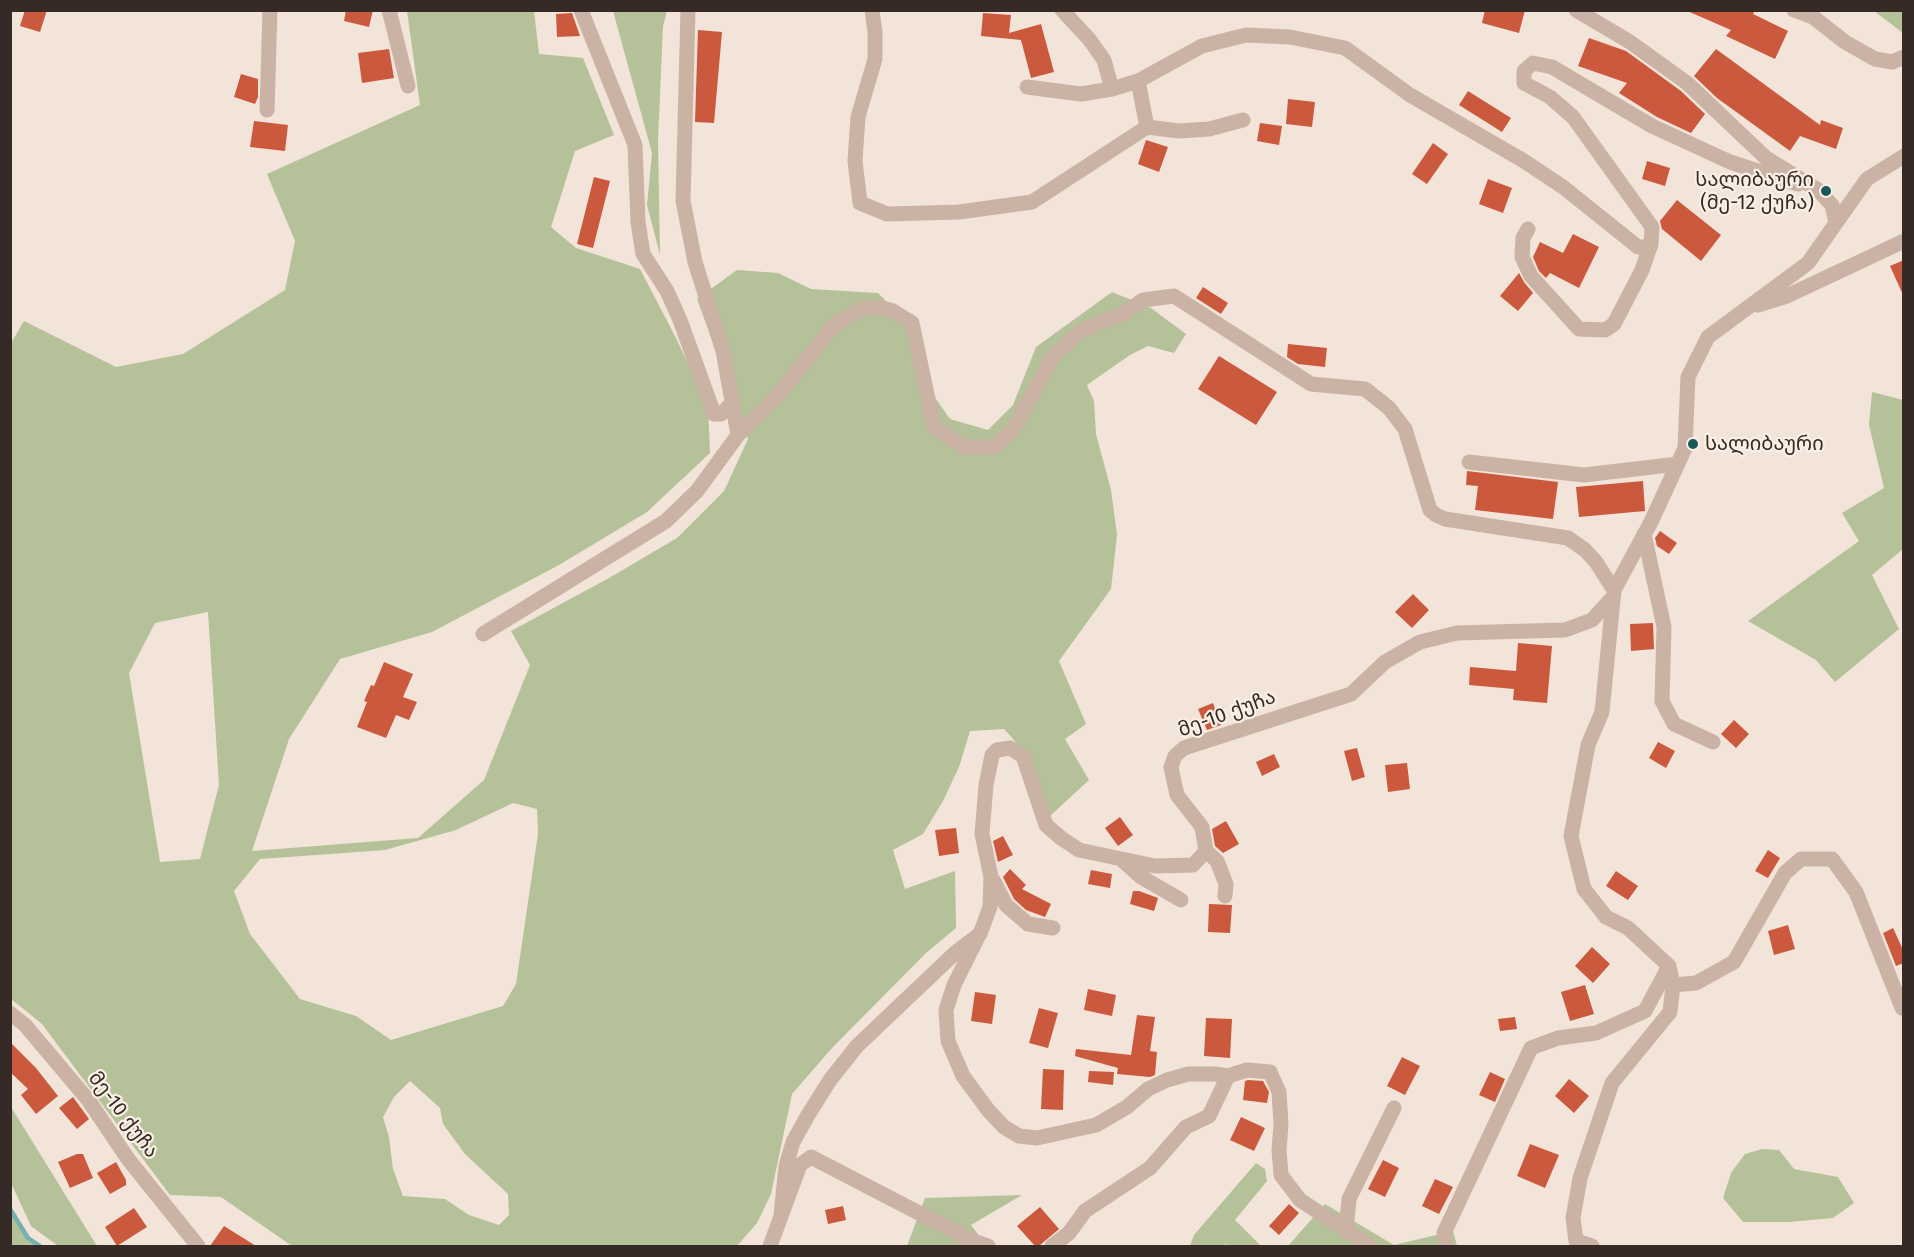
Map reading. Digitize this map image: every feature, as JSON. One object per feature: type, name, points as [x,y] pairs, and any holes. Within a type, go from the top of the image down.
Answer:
[{"type":"street","points":[[267,110],[270,10]]},
{"type":"street","points":[[389,10],[408,86]]},
{"type":"street","points":[[581,10],[635,145],[638,222],[643,254],[667,291],[676,310],[714,414],[721,414],[732,403]]},
{"type":"street","points":[[688,10],[683,201],[695,262],[723,351],[738,435]]},
{"type":"street","points":[[872,10],[875,59],[858,117],[855,161],[860,203],[887,214],[959,212],[1032,202],[1147,127],[1179,131],[1209,129],[1243,120]]},
{"type":"street","points":[[1062,10],[1089,39],[1104,60],[1112,89]]},
{"type":"street","points":[[1576,10],[1630,42],[1677,76],[1766,158],[1818,190],[1832,205],[1836,223]]},
{"type":"street","points":[[1794,10],[1813,17],[1845,42],[1875,59],[1892,62],[1904,57]]},
{"type":"street","points":[[1028,87],[1081,94],[1112,89],[1138,81],[1202,46],[1246,35],[1290,37],[1345,48],[1410,95],[1524,161],[1563,187],[1638,247],[1651,244]]},
{"type":"street","points":[[1528,228],[1523,238],[1522,256],[1531,276],[1579,329],[1605,330],[1614,324],[1641,270],[1651,244],[1652,227],[1573,117],[1550,97],[1524,83],[1524,71],[1533,63],[1552,67],[1652,126],[1730,162],[1818,190]]},
{"type":"street","points":[[1138,81],[1147,127]]},
{"type":"street","points":[[1592,1246],[1576,1241],[1573,1218],[1580,1178],[1612,1083],[1670,1012],[1673,985],[1669,966],[1628,928],[1606,917],[1584,889],[1571,836],[1588,745],[1602,712],[1614,593],[1685,448],[1688,377],[1708,337],[1808,263],[1867,178],[1904,156]]},
{"type":"street","points":[[1748,307],[1787,296],[1904,241]]},
{"type":"street","points":[[483,634],[666,521],[697,491],[738,435],[780,393],[835,324],[862,309],[876,307],[891,310],[912,323],[934,427],[964,447],[994,447],[1012,431],[1054,355],[1082,330],[1123,315],[1143,300],[1174,296],[1311,384],[1365,389],[1389,408],[1405,429],[1430,510],[1436,515],[1445,519],[1568,538],[1585,550],[1596,562],[1614,593]]},
{"type":"street","points":[[1469,462],[1584,475],[1678,464]]},
{"type":"street","points":[[1644,534],[1664,627],[1662,701],[1674,724],[1713,742]]},
{"type":"street","name":"მე-10 ქუჩა","points":[[1225,896],[1226,884],[1217,861],[1206,851],[1202,827],[1177,795],[1171,766],[1175,756],[1184,748],[1351,694],[1385,663],[1420,642],[1457,633],[1565,630],[1592,620],[1614,593]]},
{"type":"street","points":[[1053,928],[1028,924],[1006,905],[992,877],[982,834],[986,785],[992,755],[997,750],[1010,748],[1023,756],[1046,825],[1060,838],[1079,850],[1155,866],[1193,865],[1206,851]]},
{"type":"street","points":[[1673,985],[1696,983],[1734,962],[1785,873],[1801,859],[1832,859],[1856,892],[1902,1008]]},
{"type":"street","points":[[1123,861],[1141,877],[1181,900]]},
{"type":"street","points":[[992,877],[990,907],[980,934],[954,985],[946,1010],[948,1041],[963,1076],[988,1110],[1004,1127],[1019,1136],[1037,1138],[1096,1125],[1128,1107],[1148,1089],[1188,1074],[1228,1076],[1247,1070],[1270,1072],[1279,1092],[1281,1175],[1300,1200],[1370,1246]]},
{"type":"street","points":[[781,1215],[786,1166],[794,1142],[830,1080],[857,1047],[956,953],[980,934]]},
{"type":"street","points":[[1445,1246],[1444,1233],[1531,1048],[1558,1038],[1596,1033],[1645,1011],[1669,966]]},
{"type":"street","name":"მე-10 ქუჩა","points":[[10,1013],[25,1025],[89,1101],[128,1159],[198,1246]]},
{"type":"street","points":[[1052,1246],[1070,1233],[1085,1211],[1150,1168],[1186,1127],[1209,1116],[1228,1076]]},
{"type":"street","points":[[1346,1231],[1349,1198],[1394,1108]]},
{"type":"street","points":[[770,1246],[800,1165],[811,1157],[971,1240],[988,1246]]},
{"type":"green space","points":[[407,11],[534,11],[539,54],[583,58],[614,135],[575,151],[551,227],[576,248],[640,269],[708,406],[710,453],[647,512],[559,565],[432,632],[340,659],[289,739],[252,851],[418,838],[484,780],[530,665],[511,631],[677,538],[724,491],[748,439],[697,299],[737,270],[778,273],[811,289],[878,293],[915,330],[924,382],[950,419],[988,430],[1013,405],[1036,347],[1112,292],[1151,308],[1186,334],[1174,353],[1148,346],[1130,355],[1087,385],[1094,401],[1096,434],[1111,490],[1117,535],[1111,589],[1059,661],[1086,724],[1065,739],[1089,780],[1050,816],[1021,748],[1004,729],[970,731],[959,767],[943,801],[923,834],[893,850],[905,889],[955,871],[956,928],[926,953],[832,1048],[792,1094],[771,1194],[757,1223],[737,1246],[292,1246],[221,1197],[170,1195],[42,1024],[11,999],[11,343],[24,321],[116,367],[183,354],[285,290],[295,241],[267,174],[420,105]],"holes":[[[208,612],[219,785],[200,859],[160,862],[129,673],[155,623]],[[513,803],[537,809],[538,834],[516,984],[503,1006],[391,1040],[356,1016],[300,999],[250,934],[234,891],[260,859],[385,850],[456,830]],[[410,1081],[440,1108],[443,1124],[465,1154],[508,1194],[509,1215],[499,1225],[469,1215],[445,1199],[403,1196],[393,1169],[389,1137],[383,1117],[394,1097]]]},
{"type":"green space","points":[[613,11],[667,11],[663,26],[658,141],[660,255],[647,205],[652,153]]},
{"type":"green space","points":[[1874,11],[1903,11],[1903,33]]},
{"type":"green space","points":[[1872,392],[1903,400],[1903,549],[1872,575],[1899,629],[1835,682],[1816,660],[1748,621],[1859,541],[1842,513],[1884,488],[1869,425]]},
{"type":"green space","points":[[10,1107],[97,1246],[58,1246],[31,1226],[11,1183]]},
{"type":"green space","points":[[1762,1149],[1779,1150],[1794,1169],[1838,1177],[1854,1203],[1833,1218],[1788,1222],[1743,1222],[1723,1198],[1731,1173],[1745,1154]]},
{"type":"green space","points":[[1256,1163],[1265,1169],[1267,1181],[1235,1220],[1261,1246],[1228,1246],[1226,1244],[1223,1246],[1190,1246],[1194,1235]]},
{"type":"green space","points":[[1022,1195],[971,1225],[987,1246],[907,1246],[925,1198]]},
{"type":"green space","points":[[1325,1204],[1394,1245],[1453,1231],[1457,1246],[1288,1246]]},
{"type":"green space","points":[[10,1210],[28,1238],[40,1246],[11,1246]]},
{"type":"building","points":[[25,10],[47,10],[40,32],[20,26]]},
{"type":"building","points":[[346,10],[373,10],[369,27],[344,21]]},
{"type":"building","points":[[1485,10],[1525,10],[1519,33],[1482,23]]},
{"type":"building","points":[[1685,10],[1755,10],[1753,14],[1788,31],[1775,59],[1726,36],[1731,30]]},
{"type":"building","points":[[572,13],[580,36],[557,37],[556,14]]},
{"type":"building","points":[[983,13],[1011,15],[1009,33],[1041,24],[1054,72],[1031,78],[1021,40],[981,36]]},
{"type":"building","points":[[698,30],[722,32],[714,123],[695,122]]},
{"type":"building","points":[[1589,38],[1626,51],[1681,91],[1705,114],[1691,133],[1657,117],[1619,93],[1627,83],[1578,66]]},
{"type":"building","points":[[389,49],[394,78],[362,83],[358,53]]},
{"type":"building","points":[[1716,49],[1820,125],[1821,120],[1843,128],[1836,149],[1800,136],[1790,151],[1717,98],[1694,76]]},
{"type":"building","points":[[241,74],[258,79],[258,97],[255,104],[234,97]]},
{"type":"building","points":[[1468,91],[1511,118],[1502,132],[1459,105]]},
{"type":"building","points":[[1288,99],[1315,102],[1312,127],[1286,124]]},
{"type":"building","points":[[254,121],[288,125],[285,151],[250,147]]},
{"type":"building","points":[[1260,123],[1282,126],[1279,145],[1257,141]]},
{"type":"building","points":[[1146,140],[1168,147],[1159,172],[1138,164]]},
{"type":"building","points":[[1433,143],[1448,154],[1427,184],[1412,174]]},
{"type":"building","points":[[1647,161],[1670,168],[1665,186],[1642,179]]},
{"type":"building","points":[[594,177],[610,181],[593,248],[577,244]]},
{"type":"building","points":[[1488,179],[1512,188],[1503,213],[1479,204]]},
{"type":"building","points":[[1677,200],[1721,235],[1701,261],[1662,229],[1660,221]]},
{"type":"building","points":[[1573,234],[1599,247],[1579,288],[1550,273],[1546,278],[1539,271],[1533,257],[1540,242],[1563,253]]},
{"type":"building","points":[[1904,260],[1904,297],[1890,266]]},
{"type":"building","points":[[1519,273],[1533,293],[1518,311],[1500,296]]},
{"type":"building","points":[[1203,287],[1228,303],[1221,314],[1196,298]]},
{"type":"building","points":[[1288,344],[1327,348],[1325,367],[1298,364],[1287,357]]},
{"type":"building","points":[[1219,356],[1277,392],[1256,425],[1198,389]]},
{"type":"building","points":[[1467,471],[1558,482],[1553,519],[1475,510],[1478,486],[1466,485]]},
{"type":"building","points":[[1643,481],[1645,511],[1579,517],[1576,487]]},
{"type":"building","points":[[1660,531],[1677,543],[1669,554],[1657,546],[1655,538]]},
{"type":"building","points":[[1413,594],[1429,610],[1412,628],[1395,612]]},
{"type":"building","points":[[1653,623],[1654,649],[1631,651],[1630,624]]},
{"type":"building","points":[[1518,643],[1552,646],[1547,703],[1513,700],[1514,689],[1469,685],[1470,667],[1516,671]]},
{"type":"building","points":[[384,662],[413,674],[403,697],[417,702],[409,720],[396,715],[386,738],[357,727],[367,702],[364,701],[371,685],[374,686]]},
{"type":"building","points":[[1213,703],[1221,725],[1207,730],[1198,709]]},
{"type":"building","points":[[1734,720],[1749,734],[1736,748],[1721,734]]},
{"type":"building","points":[[1658,742],[1675,751],[1666,768],[1649,758]]},
{"type":"building","points":[[1357,748],[1365,777],[1352,781],[1344,751]]},
{"type":"building","points":[[1274,754],[1280,767],[1262,776],[1256,762]]},
{"type":"building","points":[[1407,763],[1410,789],[1388,792],[1385,765]]},
{"type":"building","points":[[1120,817],[1133,835],[1118,846],[1105,828]]},
{"type":"building","points":[[1226,821],[1239,844],[1223,853],[1215,846],[1212,829]]},
{"type":"building","points":[[956,828],[959,853],[939,856],[935,830]]},
{"type":"building","points":[[1003,836],[1013,855],[998,862],[993,841]]},
{"type":"building","points":[[1768,850],[1780,858],[1768,878],[1755,871]]},
{"type":"building","points":[[1010,869],[1026,885],[1022,889],[1051,904],[1045,917],[1026,910],[1014,899],[1003,877]]},
{"type":"building","points":[[1091,870],[1112,874],[1110,888],[1088,884]]},
{"type":"building","points":[[1616,871],[1638,886],[1628,900],[1606,886]]},
{"type":"building","points":[[1133,891],[1158,898],[1154,911],[1130,904]]},
{"type":"building","points":[[1209,904],[1232,905],[1230,933],[1208,932]]},
{"type":"building","points":[[1788,925],[1795,949],[1774,955],[1768,931]]},
{"type":"building","points":[[1893,928],[1904,952],[1904,963],[1896,966],[1883,933]]},
{"type":"building","points":[[1592,947],[1610,964],[1593,983],[1575,966]]},
{"type":"building","points":[[1585,985],[1594,1014],[1570,1021],[1561,992]]},
{"type":"building","points":[[1088,989],[1116,995],[1112,1016],[1084,1010]]},
{"type":"building","points":[[975,992],[996,995],[992,1024],[971,1021]]},
{"type":"building","points":[[1039,1008],[1058,1013],[1048,1048],[1029,1043]]},
{"type":"building","points":[[1137,1015],[1155,1017],[1150,1051],[1157,1052],[1155,1075],[1150,1077],[1117,1074],[1118,1068],[1075,1056],[1076,1049],[1131,1055]]},
{"type":"building","points":[[1515,1017],[1517,1029],[1500,1031],[1498,1019]]},
{"type":"building","points":[[1206,1018],[1232,1019],[1230,1058],[1204,1056]]},
{"type":"building","points":[[10,1042],[36,1068],[58,1096],[36,1114],[21,1095],[28,1089],[10,1072]]},
{"type":"building","points":[[1402,1057],[1420,1066],[1405,1095],[1387,1086]]},
{"type":"building","points":[[1043,1069],[1064,1070],[1063,1110],[1041,1109]]},
{"type":"building","points":[[1089,1071],[1114,1072],[1113,1085],[1088,1082]]},
{"type":"building","points":[[1490,1072],[1505,1079],[1495,1102],[1479,1095]]},
{"type":"building","points":[[1569,1079],[1589,1096],[1574,1113],[1555,1096]]},
{"type":"building","points":[[1245,1081],[1263,1081],[1269,1092],[1267,1103],[1243,1100]]},
{"type":"building","points":[[73,1097],[89,1119],[77,1129],[59,1108]]},
{"type":"building","points":[[1241,1117],[1265,1128],[1254,1151],[1230,1140]]},
{"type":"building","points":[[1530,1144],[1559,1155],[1545,1188],[1517,1176]]},
{"type":"building","points":[[77,1154],[83,1154],[93,1178],[70,1188],[58,1162]]},
{"type":"building","points":[[1383,1160],[1399,1168],[1385,1197],[1368,1189]]},
{"type":"building","points":[[116,1162],[126,1180],[126,1185],[110,1194],[97,1173]]},
{"type":"building","points":[[1435,1179],[1453,1187],[1439,1214],[1422,1206]]},
{"type":"building","points":[[1289,1204],[1299,1213],[1279,1235],[1269,1226]]},
{"type":"building","points":[[843,1206],[846,1220],[828,1224],[825,1210]]},
{"type":"building","points":[[1040,1207],[1059,1229],[1039,1246],[1035,1246],[1017,1226]]},
{"type":"building","points":[[134,1208],[147,1227],[117,1246],[105,1227]]},
{"type":"building","points":[[224,1226],[256,1246],[210,1246]]},
{"type":"waterway","points":[[10,1209],[28,1238],[40,1246]]},
{"type":"place","name":"სალიბაური (მე-12 ქუჩა)","points":[[1826,191]]},
{"type":"place","name":"სალიბაური","points":[[1693,444]]}]
